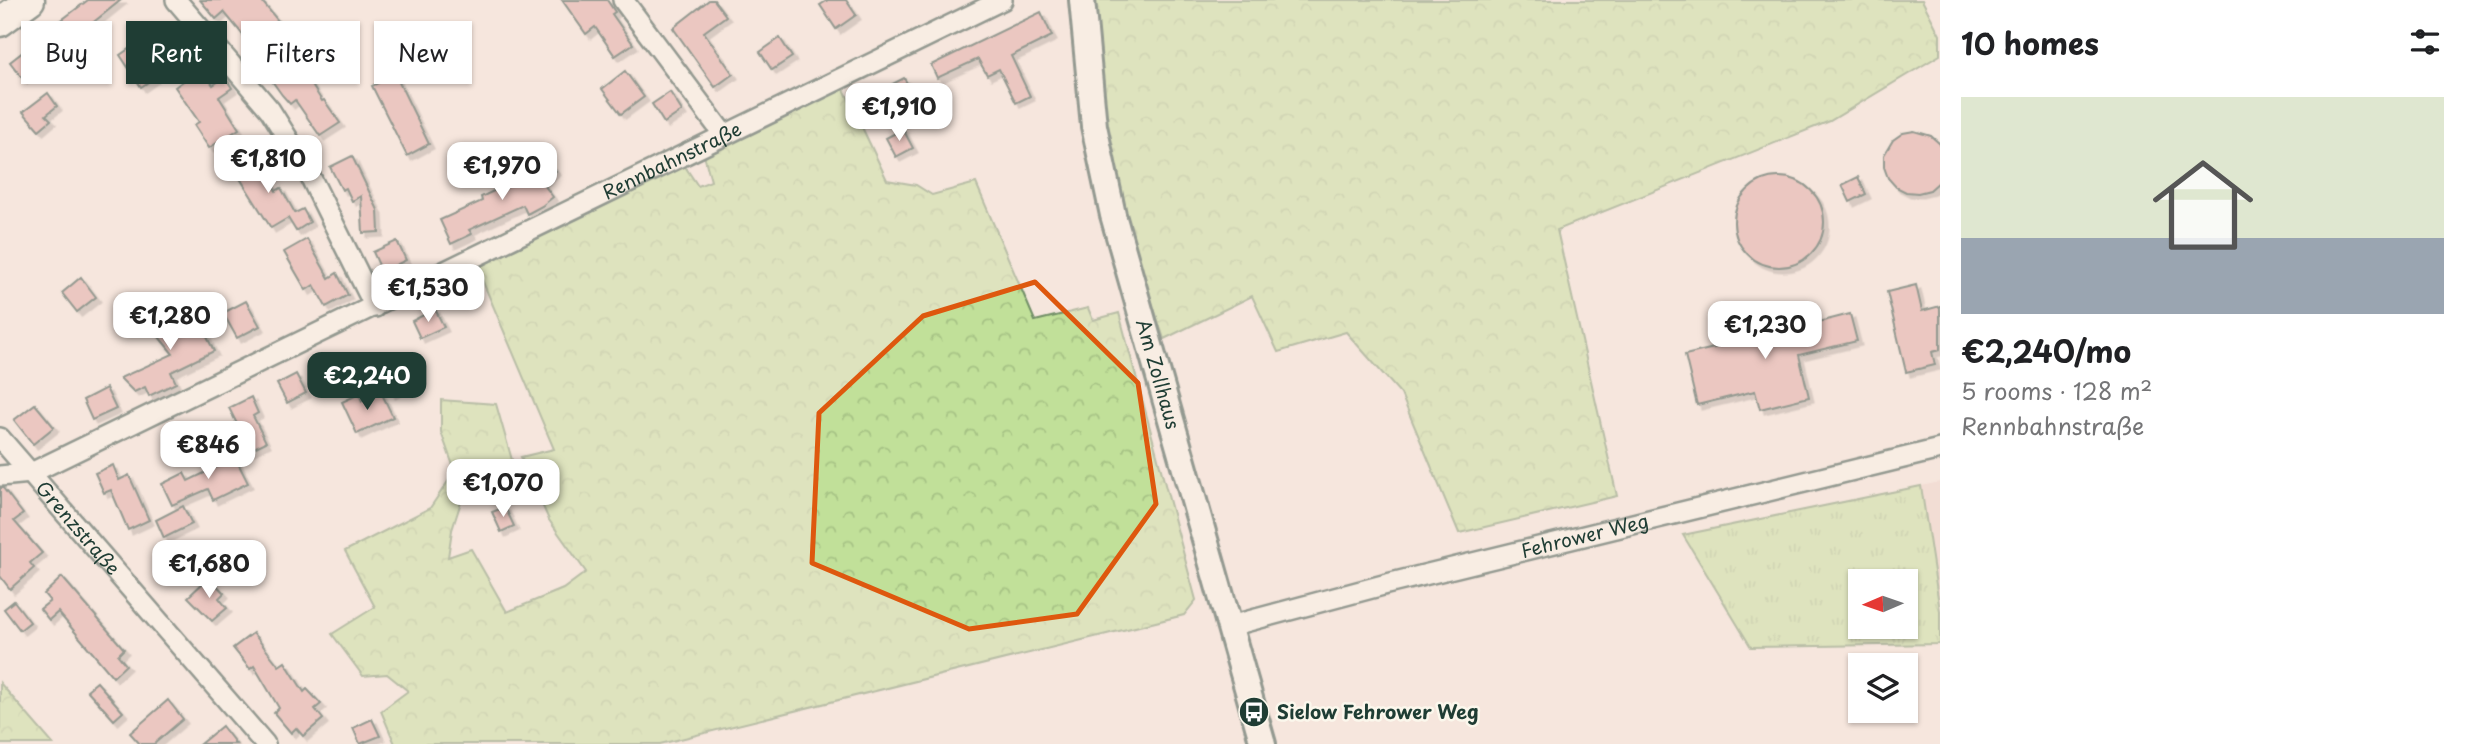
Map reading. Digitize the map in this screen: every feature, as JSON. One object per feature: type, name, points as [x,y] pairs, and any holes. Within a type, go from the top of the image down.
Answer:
[{"type":"main road","points":[[0,22],[30,0]]},
{"type":"street","points":[[176,0],[270,110],[305,166],[375,307]]},
{"type":"street","points":[[623,0],[724,135]]},
{"type":"street","name":"Rennbahnstraße","points":[[0,476],[31,474],[1002,0]]},
{"type":"street","name":"Am Zollhaus","points":[[1082,0],[1094,126],[1113,215],[1263,744]]},
{"type":"street","name":"Grenzstraße","points":[[0,438],[265,744]]},
{"type":"street","name":"Fehrower Weg","points":[[1230,625],[1940,449]]},
{"type":"highlighted area","points":[[1035,282],[1138,383],[1156,504],[1077,614],[969,629],[812,563],[819,413],[923,316]]},
{"type":"shaded area","points":[[1940,482],[1940,611],[1921,486]]},
{"type":"green space","points":[[1092,0],[1922,0],[1940,35],[1940,55],[1830,121],[1557,230],[1617,496],[1459,533],[1401,394],[1346,332],[1278,352],[1252,296],[1164,339],[1118,198],[1098,82]]},
{"type":"green space","points":[[843,87],[887,180],[916,185],[932,195],[976,183],[1035,321],[1088,308],[1093,320],[1119,313],[1196,600],[1184,615],[660,744],[395,744],[381,711],[408,691],[387,674],[363,676],[332,634],[375,607],[345,551],[430,508],[455,471],[441,432],[441,400],[496,404],[514,467],[500,475],[493,465],[480,466],[481,482],[461,502],[452,530],[448,557],[471,549],[507,612],[563,589],[586,572],[549,520],[521,457],[554,449],[477,268],[684,165],[698,186],[711,181],[704,155]]},
{"type":"green space","points":[[1921,486],[1940,611],[1940,644],[1751,647],[1683,535]]},
{"type":"green space","points":[[0,683],[53,744],[0,744]]},
{"type":"building","points":[[88,0],[121,0],[95,21],[60,21]]},
{"type":"building","points":[[200,0],[261,0],[278,21],[241,21],[241,33],[224,12],[216,19]]},
{"type":"building","points":[[562,0],[607,0],[615,12],[612,14],[633,44],[615,56],[595,27],[586,34]]},
{"type":"building","points":[[709,0],[714,0],[726,16],[704,32],[733,74],[715,87],[673,28]]},
{"type":"building","points":[[828,0],[846,0],[856,15],[836,29],[820,5]]},
{"type":"building","points":[[1041,12],[1052,36],[1011,56],[1030,96],[1016,103],[999,69],[987,75],[978,59],[937,78],[931,65]]},
{"type":"building","points":[[780,38],[792,57],[772,70],[760,52]]},
{"type":"building","points":[[126,51],[126,64],[120,55]]},
{"type":"building","points":[[21,53],[21,76],[10,62]]},
{"type":"building","points":[[625,71],[644,97],[621,114],[602,89]]},
{"type":"building","points":[[904,78],[914,95],[911,97],[917,109],[899,119],[883,89]]},
{"type":"building","points":[[227,80],[232,88],[219,97],[239,129],[209,148],[194,125],[199,122],[175,87],[179,84],[227,84]]},
{"type":"building","points":[[274,84],[311,84],[340,123],[320,136],[295,100],[290,104]]},
{"type":"building","points":[[400,84],[429,144],[407,156],[372,86]]},
{"type":"building","points":[[670,92],[682,111],[664,123],[652,104]]},
{"type":"building","points":[[48,93],[57,106],[46,115],[51,120],[39,130],[23,112]]},
{"type":"building","points":[[903,129],[913,148],[896,157],[886,138]]},
{"type":"building","points":[[1914,131],[1931,136],[1940,144],[1940,181],[1930,190],[1918,193],[1906,192],[1896,187],[1888,178],[1884,167],[1884,155],[1893,140],[1903,133]]},
{"type":"building","points":[[254,154],[276,191],[281,188],[295,213],[303,209],[310,222],[296,231],[288,218],[271,228],[233,167]]},
{"type":"building","points":[[352,156],[378,210],[379,232],[363,233],[361,196],[352,201],[346,188],[342,190],[330,167]]},
{"type":"building","points":[[544,158],[556,171],[542,182],[553,197],[527,214],[523,205],[469,230],[472,234],[451,244],[440,220],[482,201],[481,197],[502,187],[503,190]]},
{"type":"building","points":[[1779,177],[1796,181],[1811,190],[1820,205],[1824,222],[1820,239],[1811,254],[1796,263],[1779,267],[1762,263],[1747,254],[1738,239],[1734,222],[1738,205],[1747,190],[1762,181]]},
{"type":"building","points":[[1858,177],[1866,194],[1850,202],[1842,185]]},
{"type":"building","points":[[307,239],[329,278],[337,273],[348,295],[326,307],[314,285],[306,290],[284,252]]},
{"type":"building","points":[[397,241],[406,260],[382,272],[373,252]]},
{"type":"building","points":[[81,277],[96,297],[77,312],[62,293]]},
{"type":"building","points":[[1916,285],[1922,311],[1940,306],[1940,350],[1932,352],[1935,365],[1906,372],[1887,292]]},
{"type":"building","points":[[246,301],[260,326],[237,338],[223,313]]},
{"type":"building","points":[[176,304],[189,331],[201,325],[214,351],[171,372],[176,383],[149,396],[145,387],[134,392],[120,378],[173,354],[145,320]]},
{"type":"building","points":[[435,309],[444,327],[420,338],[412,321]]},
{"type":"building","points":[[1850,314],[1857,341],[1799,355],[1809,397],[1760,409],[1755,391],[1697,405],[1685,355],[1743,341],[1740,328],[1790,316],[1792,329]]},
{"type":"building","points":[[406,358],[416,382],[391,394],[380,370]]},
{"type":"building","points":[[296,374],[306,393],[287,403],[277,384]]},
{"type":"building","points":[[106,388],[116,409],[92,420],[83,400]]},
{"type":"building","points":[[381,392],[393,417],[357,434],[342,402],[359,394],[362,401]]},
{"type":"building","points":[[251,397],[258,413],[253,416],[266,442],[250,450],[229,408]]},
{"type":"building","points":[[35,404],[54,427],[33,444],[14,420]]},
{"type":"building","points":[[232,451],[248,483],[213,500],[208,489],[172,505],[162,484],[184,473],[188,481],[221,465],[217,458]]},
{"type":"building","points":[[113,465],[119,480],[129,475],[149,520],[128,530],[111,490],[104,493],[95,473]]},
{"type":"building","points":[[0,488],[3,488],[23,514],[14,521],[42,553],[30,563],[34,568],[10,589],[0,576]]},
{"type":"building","points":[[183,506],[192,524],[164,538],[156,520]]},
{"type":"building","points":[[505,507],[514,526],[501,532],[492,512]]},
{"type":"building","points":[[62,577],[124,649],[118,655],[126,665],[113,677],[58,612],[49,620],[40,609],[50,601],[44,594]]},
{"type":"building","points":[[211,579],[224,593],[219,598],[227,608],[212,621],[188,597]]},
{"type":"building","points":[[14,601],[30,622],[20,630],[4,609]]},
{"type":"building","points":[[253,633],[279,666],[285,662],[304,692],[307,689],[321,704],[315,709],[323,719],[303,736],[296,728],[291,733],[274,713],[279,708],[254,666],[250,669],[233,648]]},
{"type":"building","points":[[97,682],[123,712],[114,720],[87,690]]},
{"type":"building","points":[[168,700],[183,719],[154,744],[140,744],[130,733]]},
{"type":"building","points":[[372,719],[380,736],[360,744],[353,728]]},
{"type":"building","points":[[222,726],[236,744],[200,744]]},
{"type":"place","name":"Sielow Fehrower Weg","points":[[1254,712]]}]
